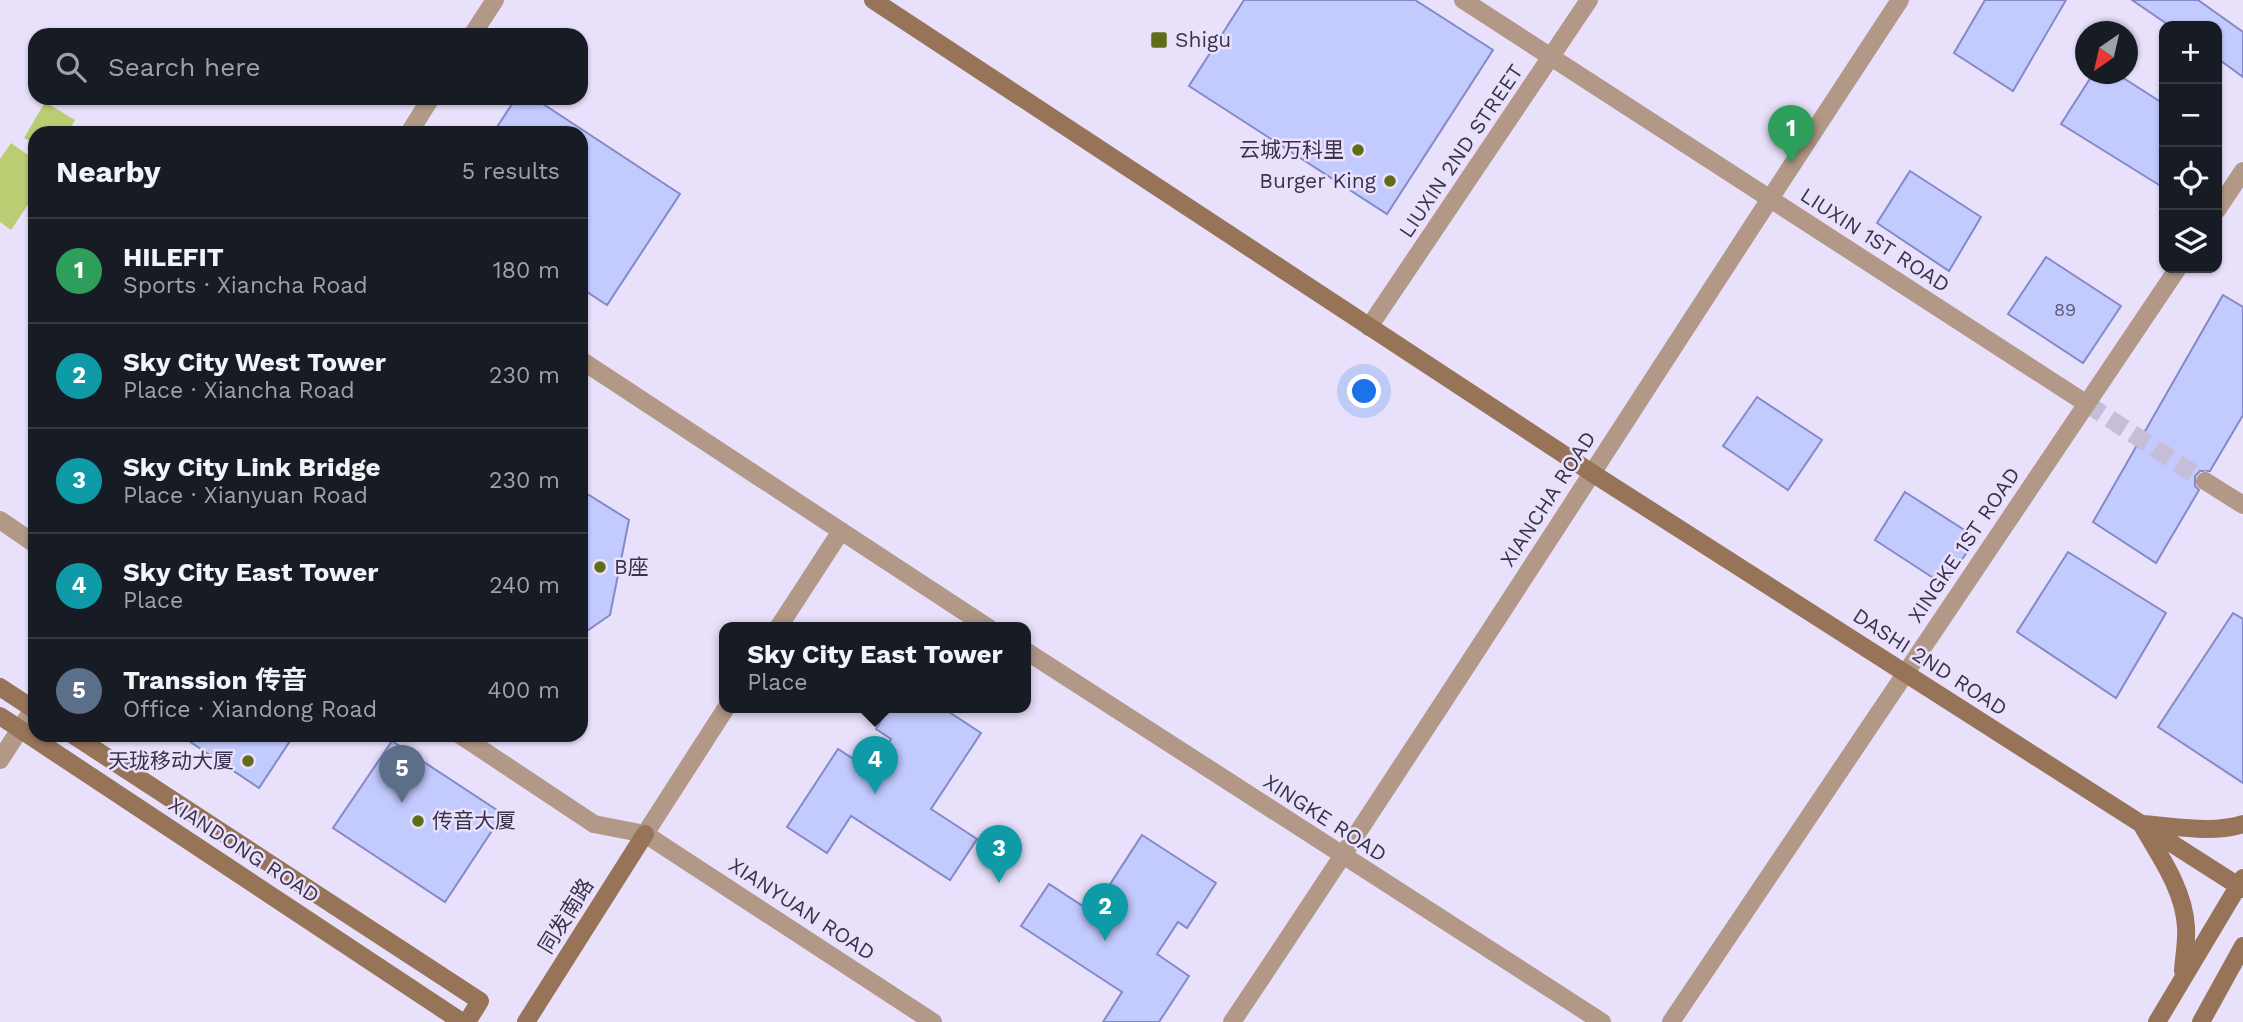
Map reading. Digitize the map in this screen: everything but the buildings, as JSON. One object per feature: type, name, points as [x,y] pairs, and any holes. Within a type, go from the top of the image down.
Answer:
[{"type":"main road","name":"DASHI 2ND ROAD","points":[[873,0],[1592,473],[2141,824],[2241,884]]},
{"type":"main road","points":[[0,687],[28,704]]},
{"type":"main road","name":"XIANDONG ROAD","points":[[0,716],[28,734]]},
{"type":"main road","name":"XIANDONG ROAD","points":[[40,742],[465,1022],[480,1002],[84,742]]},
{"type":"main road","points":[[2141,824],[2220,828],[2243,824]]},
{"type":"main road","points":[[2141,824],[2173,879],[2182,903],[2186,936],[2181,980]]},
{"type":"main road","name":"同发南路","points":[[526,1022],[645,834]]},
{"type":"main road","points":[[2157,1022],[2241,884]]},
{"type":"main road","points":[[2201,1022],[2243,946]]},
{"type":"street","points":[[477,28],[495,0]]},
{"type":"street","name":"LIUXIN 1ST ROAD","points":[[1462,0],[2087,404]]},
{"type":"street","name":"LIUXIN 2ND STREET","points":[[1369,327],[1589,0]]},
{"type":"street","name":"XIANCHA ROAD","points":[[1233,1022],[1900,0]]},
{"type":"street","points":[[413,126],[427,105]]},
{"type":"street","points":[[2222,202],[2243,171]]},
{"type":"street","name":"XINGKE 1ST ROAD","points":[[1671,1022],[2175,273]]},
{"type":"street","points":[[588,365],[980,622]]},
{"type":"street","points":[[2205,481],[2243,505]]},
{"type":"street","points":[[0,520],[28,539]]},
{"type":"street","points":[[782,622],[841,531]]},
{"type":"street","name":"XINGKE ROAD","points":[[1031,654],[1602,1022]]},
{"type":"street","points":[[471,742],[594,824],[645,834],[723,713]]},
{"type":"street","points":[[0,760],[28,717]]},
{"type":"street","name":"XIANYUAN ROAD","points":[[645,834],[933,1022]]},
{"type":"green space","points":[[43,105],[50,105],[75,120],[72,126],[31,126]]},
{"type":"green space","points":[[11,143],[28,155],[28,204],[11,230],[0,222],[0,159]]},
{"type":"tunnel","points":[[2087,404],[2205,481]]},
{"type":"place","name":"Shigu","points":[[1159,40]]},
{"type":"place","name":"云城万科里","points":[[1358,150]]},
{"type":"place","name":"HILEFIT","points":[[1791,163]]},
{"type":"place","name":"Burger King","points":[[1390,181]]},
{"type":"place","name":"B座","points":[[600,567]]},
{"type":"place","name":"天珑移动大厦","points":[[248,761]]},
{"type":"place","name":"Sky City East Tower","points":[[875,794]]},
{"type":"place","name":"Transsion 传音","points":[[402,803]]},
{"type":"place","name":"传音大厦","points":[[418,821]]},
{"type":"place","name":"Sky City Link Bridge","points":[[999,883]]},
{"type":"place","name":"Sky City West Tower","points":[[1105,941]]}]
